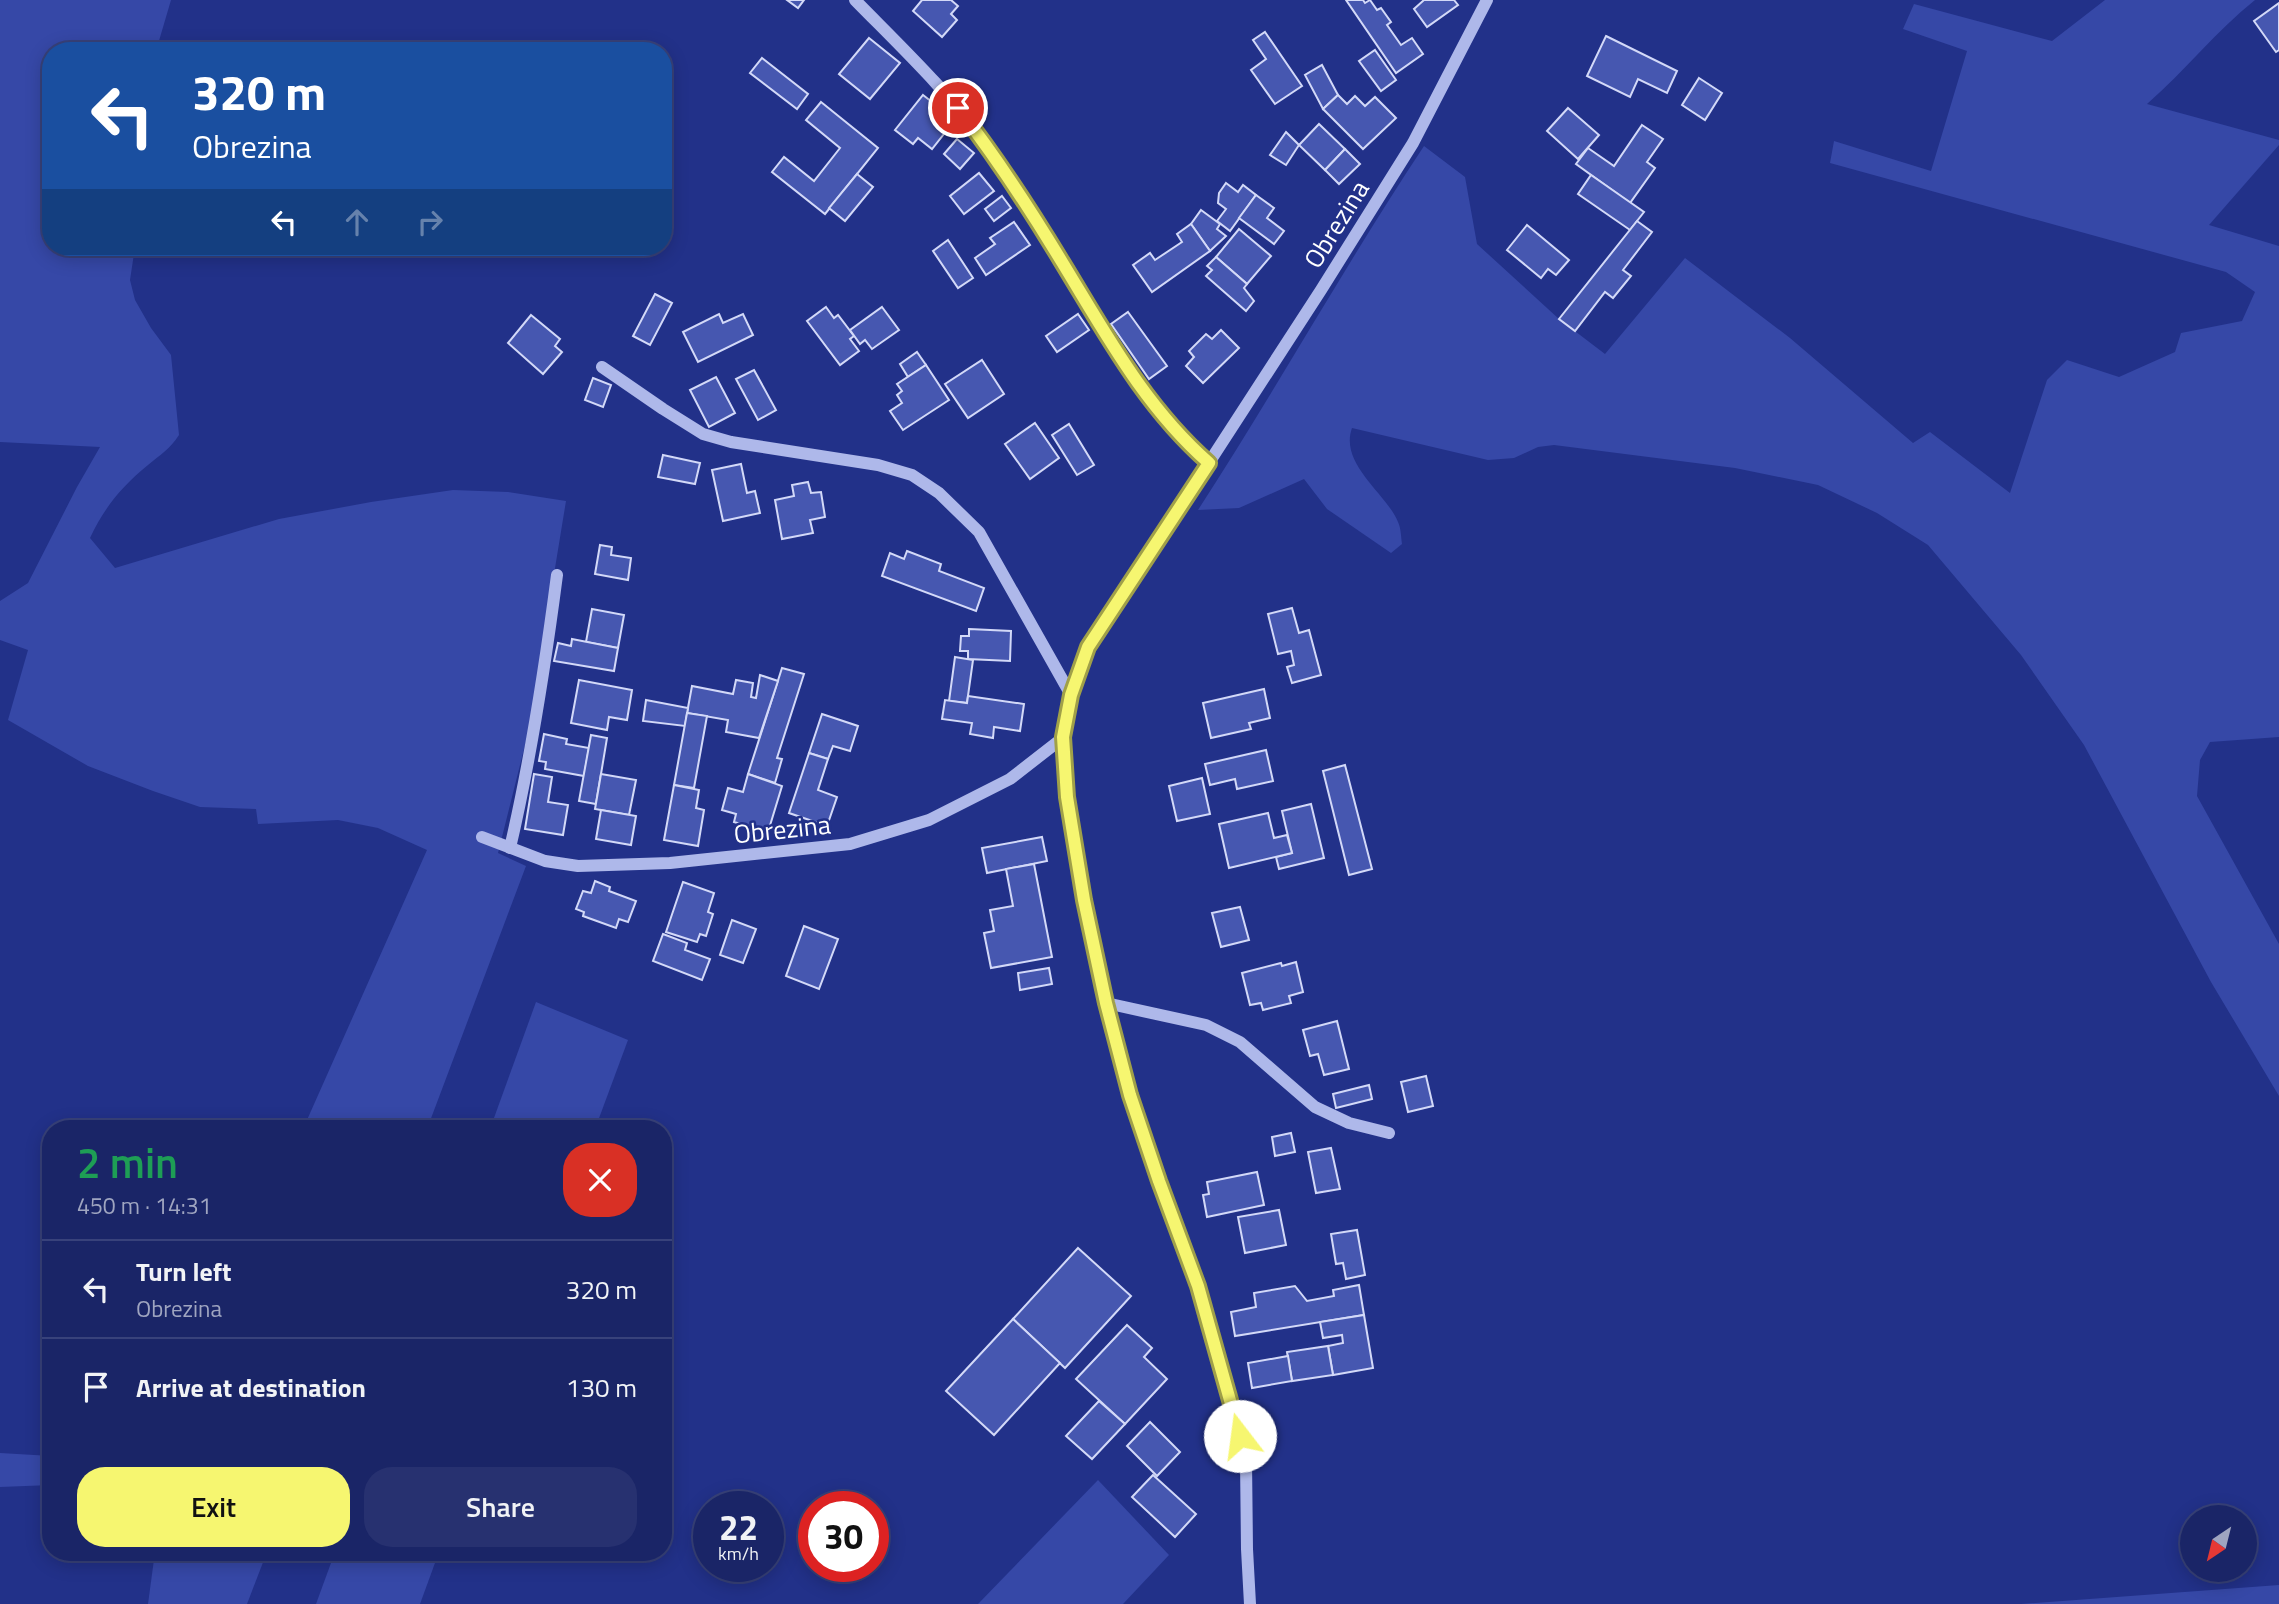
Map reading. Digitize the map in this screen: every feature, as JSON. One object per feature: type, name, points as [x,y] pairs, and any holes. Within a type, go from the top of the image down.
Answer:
[{"type":"street","points":[[855,0],[943,90],[987,145],[1062,262],[1113,349],[1158,412],[1209,463]]},
{"type":"street","name":"Obrezina","points":[[1250,1604],[1246,1460],[1198,1286],[1130,1095],[1106,1003],[1067,797],[1063,737],[1071,695],[1088,647],[1100,626],[1209,463],[1413,143],[1487,0]]},
{"type":"street","points":[[602,367],[663,410],[703,434],[731,442],[878,464],[912,475],[921,481],[962,513],[979,532],[1071,695]]},
{"type":"street","points":[[510,848],[543,683],[557,575]]},
{"type":"street","name":"Obrezina","points":[[482,836],[545,861],[578,866],[670,863],[850,844],[929,820],[1010,779],[1063,737]]},
{"type":"street","points":[[1106,1003],[1206,1025],[1240,1042],[1315,1107],[1349,1123],[1390,1133]]},
{"type":"shaded area","points":[[0,0],[171,0],[159,42],[42,42],[42,256],[134,256],[130,280],[135,300],[171,355],[179,435],[122,489],[101,517],[90,538],[115,568],[279,519],[371,502],[453,490],[508,492],[566,501],[528,733],[498,853],[526,866],[430,1120],[307,1120],[427,850],[378,828],[338,820],[258,824],[256,809],[200,807],[88,766],[8,720],[28,650],[0,640],[0,601],[28,583],[100,447],[0,442]]},
{"type":"shaded area","points":[[2105,0],[2255,0],[2147,104],[2279,140],[2279,145],[2209,225],[2279,246],[2279,737],[2210,742],[2200,760],[2197,796],[2279,944],[2279,1096],[2211,982],[2084,745],[2021,655],[1928,545],[1877,513],[1818,485],[1735,468],[1554,445],[1538,447],[1514,458],[1488,460],[1352,428],[1352,454],[1399,524],[1402,544],[1391,553],[1327,509],[1304,479],[1239,508],[1198,510],[1424,146],[1465,177],[1477,244],[1559,319],[1605,354],[1685,258],[1790,338],[1913,443],[1930,432],[2010,493],[2047,380],[2067,360],[2119,377],[2175,352],[2181,333],[2242,321],[2255,292],[2226,272],[1830,163],[1834,141],[1931,171],[1967,51],[1903,29],[1914,4],[2052,41]]},
{"type":"shaded area","points":[[536,1002],[628,1040],[598,1120],[493,1120]]},
{"type":"shaded area","points":[[0,1453],[42,1455],[42,1485],[0,1487]]},
{"type":"shaded area","points":[[1098,1480],[1169,1555],[1123,1604],[978,1604]]},
{"type":"shaded area","points":[[154,1561],[264,1561],[247,1604],[148,1604]]},
{"type":"shaded area","points":[[332,1561],[436,1561],[420,1604],[316,1604]]},
{"type":"shaded area","points":[[2279,1585],[2279,1604],[2021,1604]]},
{"type":"building","points":[[787,0],[804,0],[798,8]]},
{"type":"building","points":[[922,0],[951,0],[958,6],[951,14],[957,20],[942,37],[913,11]]},
{"type":"building","points":[[1346,0],[1363,0],[1365,3],[1370,0],[1377,10],[1381,8],[1391,22],[1387,25],[1401,45],[1412,38],[1423,54],[1396,73]]},
{"type":"building","points":[[1424,0],[1454,0],[1458,5],[1427,27],[1414,9]]},
{"type":"building","points":[[2279,3],[2279,50],[2276,52],[2254,21]]},
{"type":"building","points":[[1265,32],[1302,86],[1275,104],[1251,70],[1266,59],[1253,40]]},
{"type":"building","points":[[1606,36],[1677,71],[1667,93],[1638,79],[1630,97],[1587,76]]},
{"type":"building","points":[[869,38],[900,63],[870,99],[839,74]]},
{"type":"building","points":[[1375,50],[1396,80],[1381,91],[1359,61]]},
{"type":"building","points":[[762,58],[808,94],[797,109],[750,73]]},
{"type":"building","points":[[1322,65],[1338,95],[1323,109],[1305,75]]},
{"type":"building","points":[[1699,78],[1722,93],[1705,120],[1682,105]]},
{"type":"building","points":[[923,95],[955,120],[932,149],[918,138],[913,144],[895,130]]},
{"type":"building","points":[[1338,95],[1347,104],[1355,96],[1365,106],[1375,97],[1396,118],[1363,149],[1323,109]]},
{"type":"building","points":[[821,102],[878,148],[825,214],[772,172],[784,157],[814,181],[840,148],[806,120]]},
{"type":"building","points":[[1568,108],[1599,135],[1578,159],[1547,131]]},
{"type":"building","points":[[1319,124],[1345,149],[1325,170],[1299,145]]},
{"type":"building","points":[[1642,125],[1663,139],[1647,162],[1655,168],[1630,203],[1576,164],[1588,148],[1614,166]]},
{"type":"building","points":[[1286,132],[1299,145],[1286,165],[1270,155]]},
{"type":"building","points":[[957,139],[974,153],[960,169],[944,154]]},
{"type":"building","points":[[1345,149],[1360,164],[1339,184],[1325,170]]},
{"type":"building","points":[[979,173],[994,191],[964,214],[950,196]]},
{"type":"building","points":[[857,174],[873,187],[845,221],[829,208]]},
{"type":"building","points":[[1591,175],[1644,212],[1630,230],[1578,194]]},
{"type":"building","points":[[1226,183],[1238,192],[1243,185],[1256,195],[1230,231],[1217,221],[1226,209],[1218,203],[1219,193]]},
{"type":"building","points":[[1256,195],[1274,208],[1267,218],[1284,231],[1274,244],[1239,218]]},
{"type":"building","points":[[1002,196],[1011,208],[994,221],[985,209]]},
{"type":"building","points":[[1201,210],[1220,224],[1217,229],[1226,236],[1210,251],[1191,224]]},
{"type":"building","points":[[1637,221],[1652,232],[1623,270],[1631,276],[1613,298],[1605,292],[1575,331],[1559,319]]},
{"type":"building","points":[[1014,222],[1030,245],[986,275],[975,258],[995,244],[990,238]]},
{"type":"building","points":[[1191,224],[1210,251],[1152,292],[1133,265],[1150,253],[1155,260],[1182,242],[1177,234]]},
{"type":"building","points":[[1527,225],[1569,260],[1556,275],[1548,269],[1541,278],[1507,250]]},
{"type":"building","points":[[1239,229],[1271,256],[1247,284],[1216,257]]},
{"type":"building","points":[[948,240],[973,278],[958,288],[933,251]]},
{"type":"building","points":[[1216,257],[1247,284],[1244,288],[1254,301],[1246,311],[1206,276],[1212,270],[1207,266]]},
{"type":"building","points":[[655,294],[672,303],[650,345],[633,336]]},
{"type":"building","points":[[826,307],[834,318],[838,315],[854,336],[850,339],[859,351],[840,365],[807,321]]},
{"type":"building","points":[[882,307],[899,330],[872,349],[865,340],[860,344],[850,330]]},
{"type":"building","points":[[1128,312],[1167,366],[1149,379],[1111,324]]},
{"type":"building","points":[[719,314],[723,323],[743,314],[753,335],[698,362],[683,332]]},
{"type":"building","points":[[1078,314],[1089,330],[1057,352],[1046,336]]},
{"type":"building","points":[[531,315],[560,339],[555,346],[562,352],[543,374],[508,343]]},
{"type":"building","points":[[1221,330],[1239,348],[1203,383],[1186,366],[1194,357],[1189,351],[1206,334],[1212,339]]},
{"type":"building","points":[[917,352],[926,365],[908,377],[900,364]]},
{"type":"building","points":[[982,360],[1004,394],[968,418],[945,384]]},
{"type":"building","points":[[926,365],[949,400],[903,430],[890,411],[902,403],[897,395],[902,391],[897,384]]},
{"type":"building","points":[[754,370],[776,410],[758,420],[736,379]]},
{"type":"building","points":[[716,377],[735,413],[709,427],[690,390]]},
{"type":"building","points":[[593,378],[611,385],[603,407],[585,400]]},
{"type":"building","points":[[1035,423],[1059,458],[1030,479],[1005,444]]},
{"type":"building","points":[[1069,424],[1094,465],[1077,475],[1052,435]]},
{"type":"building","points":[[663,455],[700,463],[695,484],[658,477]]},
{"type":"building","points":[[741,464],[747,493],[755,491],[760,513],[723,521],[712,470]]},
{"type":"building","points":[[808,482],[811,493],[821,492],[825,517],[810,520],[813,533],[782,539],[775,500],[794,496],[792,485]]},
{"type":"building","points":[[600,545],[612,547],[611,555],[631,558],[628,580],[595,574]]},
{"type":"building","points":[[907,551],[941,564],[939,571],[984,588],[976,611],[882,576],[890,553],[904,559]]},
{"type":"building","points":[[1292,608],[1299,633],[1309,630],[1321,675],[1292,683],[1287,667],[1294,665],[1291,651],[1278,654],[1268,614]]},
{"type":"building","points":[[592,609],[624,615],[618,648],[586,642]]},
{"type":"building","points":[[969,629],[1011,631],[1010,661],[968,659],[968,651],[960,651],[961,636],[969,636]]},
{"type":"building","points":[[572,639],[618,648],[614,671],[554,661],[558,643],[571,646]]},
{"type":"building","points":[[955,657],[973,660],[967,703],[949,701]]},
{"type":"building","points":[[782,668],[804,674],[777,758],[782,759],[775,783],[748,774]]},
{"type":"building","points":[[760,675],[778,681],[759,738],[726,732],[728,720],[687,713],[692,686],[733,694],[736,680],[753,683],[751,697],[756,698]]},
{"type":"building","points":[[579,680],[632,690],[627,720],[609,717],[607,730],[571,723]]},
{"type":"building","points":[[1264,689],[1270,718],[1249,723],[1251,729],[1211,738],[1203,703]]},
{"type":"building","points":[[968,696],[1024,704],[1020,731],[994,727],[993,738],[970,734],[972,723],[942,719],[945,700],[967,703]]},
{"type":"building","points":[[646,700],[688,708],[685,726],[643,721]]},
{"type":"building","points":[[687,713],[707,716],[694,788],[674,785]]},
{"type":"building","points":[[822,714],[858,726],[850,751],[833,746],[828,759],[809,753]]},
{"type":"building","points":[[544,734],[567,739],[566,744],[589,748],[584,776],[545,769],[546,762],[539,761]]},
{"type":"building","points":[[591,735],[607,738],[596,804],[579,801]]},
{"type":"building","points":[[1266,750],[1273,781],[1237,789],[1235,779],[1210,785],[1205,764]]},
{"type":"building","points":[[809,753],[828,759],[818,790],[837,797],[827,826],[789,813]]},
{"type":"building","points":[[1345,765],[1372,869],[1349,875],[1323,771]]},
{"type":"building","points":[[534,774],[552,777],[548,802],[568,805],[563,835],[525,829]]},
{"type":"building","points":[[601,774],[636,780],[629,815],[595,809]]},
{"type":"building","points":[[748,774],[782,786],[768,832],[734,822],[736,814],[722,810],[728,788],[743,792]]},
{"type":"building","points":[[1202,778],[1210,814],[1177,821],[1169,786]]},
{"type":"building","points":[[674,785],[699,790],[696,808],[704,810],[698,846],[664,840]]},
{"type":"building","points":[[1311,804],[1324,858],[1279,869],[1276,857],[1292,853],[1282,811]]},
{"type":"building","points":[[601,810],[636,816],[631,845],[596,839]]},
{"type":"building","points":[[1268,813],[1274,838],[1287,835],[1292,853],[1229,868],[1219,824]]},
{"type":"building","points":[[1042,837],[1047,861],[987,873],[982,848]]},
{"type":"building","points":[[1034,864],[1052,957],[991,968],[984,933],[994,931],[990,910],[1013,906],[1006,869]]},
{"type":"building","points":[[595,881],[610,887],[609,891],[636,901],[628,922],[619,919],[616,928],[583,916],[584,912],[576,909],[583,891],[591,893]]},
{"type":"building","points":[[683,882],[714,893],[708,912],[713,914],[706,936],[700,934],[697,942],[666,932]]},
{"type":"building","points":[[1240,907],[1249,940],[1221,947],[1212,913]]},
{"type":"building","points":[[732,920],[756,929],[743,963],[720,955]]},
{"type":"building","points":[[804,926],[838,939],[819,989],[786,976]]},
{"type":"building","points":[[663,934],[687,943],[685,950],[710,959],[702,980],[653,961]]},
{"type":"building","points":[[1296,962],[1303,992],[1289,996],[1291,1003],[1263,1010],[1261,1003],[1250,1005],[1242,973]]},
{"type":"building","points":[[1049,968],[1052,984],[1020,990],[1018,973]]},
{"type":"building","points":[[1337,1021],[1349,1069],[1324,1075],[1318,1054],[1310,1056],[1303,1030]]},
{"type":"building","points":[[1426,1076],[1433,1106],[1408,1112],[1401,1082]]},
{"type":"building","points":[[1369,1085],[1372,1099],[1336,1108],[1333,1094]]},
{"type":"building","points":[[1291,1133],[1295,1152],[1275,1156],[1272,1137]]},
{"type":"building","points":[[1331,1148],[1340,1189],[1316,1193],[1308,1152]]},
{"type":"building","points":[[1257,1172],[1264,1205],[1207,1217],[1203,1195],[1209,1194],[1207,1182]]},
{"type":"building","points":[[1279,1210],[1286,1245],[1245,1253],[1238,1217]]},
{"type":"building","points":[[1357,1230],[1365,1275],[1346,1279],[1343,1263],[1336,1264],[1331,1234]]},
{"type":"building","points":[[1078,1248],[1131,1296],[1065,1368],[1013,1319]]},
{"type":"building","points":[[1359,1285],[1364,1315],[1235,1336],[1231,1312],[1256,1307],[1254,1293],[1295,1286],[1307,1301],[1334,1296],[1333,1290]]},
{"type":"building","points":[[1364,1315],[1373,1368],[1333,1375],[1328,1346],[1343,1343],[1342,1335],[1323,1338],[1320,1322]]},
{"type":"building","points":[[1013,1319],[1060,1363],[994,1435],[946,1391]]},
{"type":"building","points":[[1127,1325],[1152,1348],[1144,1357],[1167,1379],[1125,1424],[1076,1379]]},
{"type":"building","points":[[1328,1346],[1333,1375],[1292,1381],[1287,1352]]},
{"type":"building","points":[[1288,1356],[1292,1381],[1252,1388],[1248,1363]]},
{"type":"building","points":[[1099,1401],[1125,1424],[1092,1459],[1066,1436]]},
{"type":"building","points":[[1150,1422],[1180,1452],[1157,1476],[1127,1446]]},
{"type":"building","points":[[1153,1475],[1196,1514],[1175,1537],[1132,1497]]},
{"type":"route","points":[[958,108],[987,145],[1062,262],[1113,349],[1158,412],[1209,463],[1088,647],[1071,695],[1063,737],[1067,797],[1084,900],[1106,1003],[1130,1095],[1198,1286],[1240,1436]]}]
